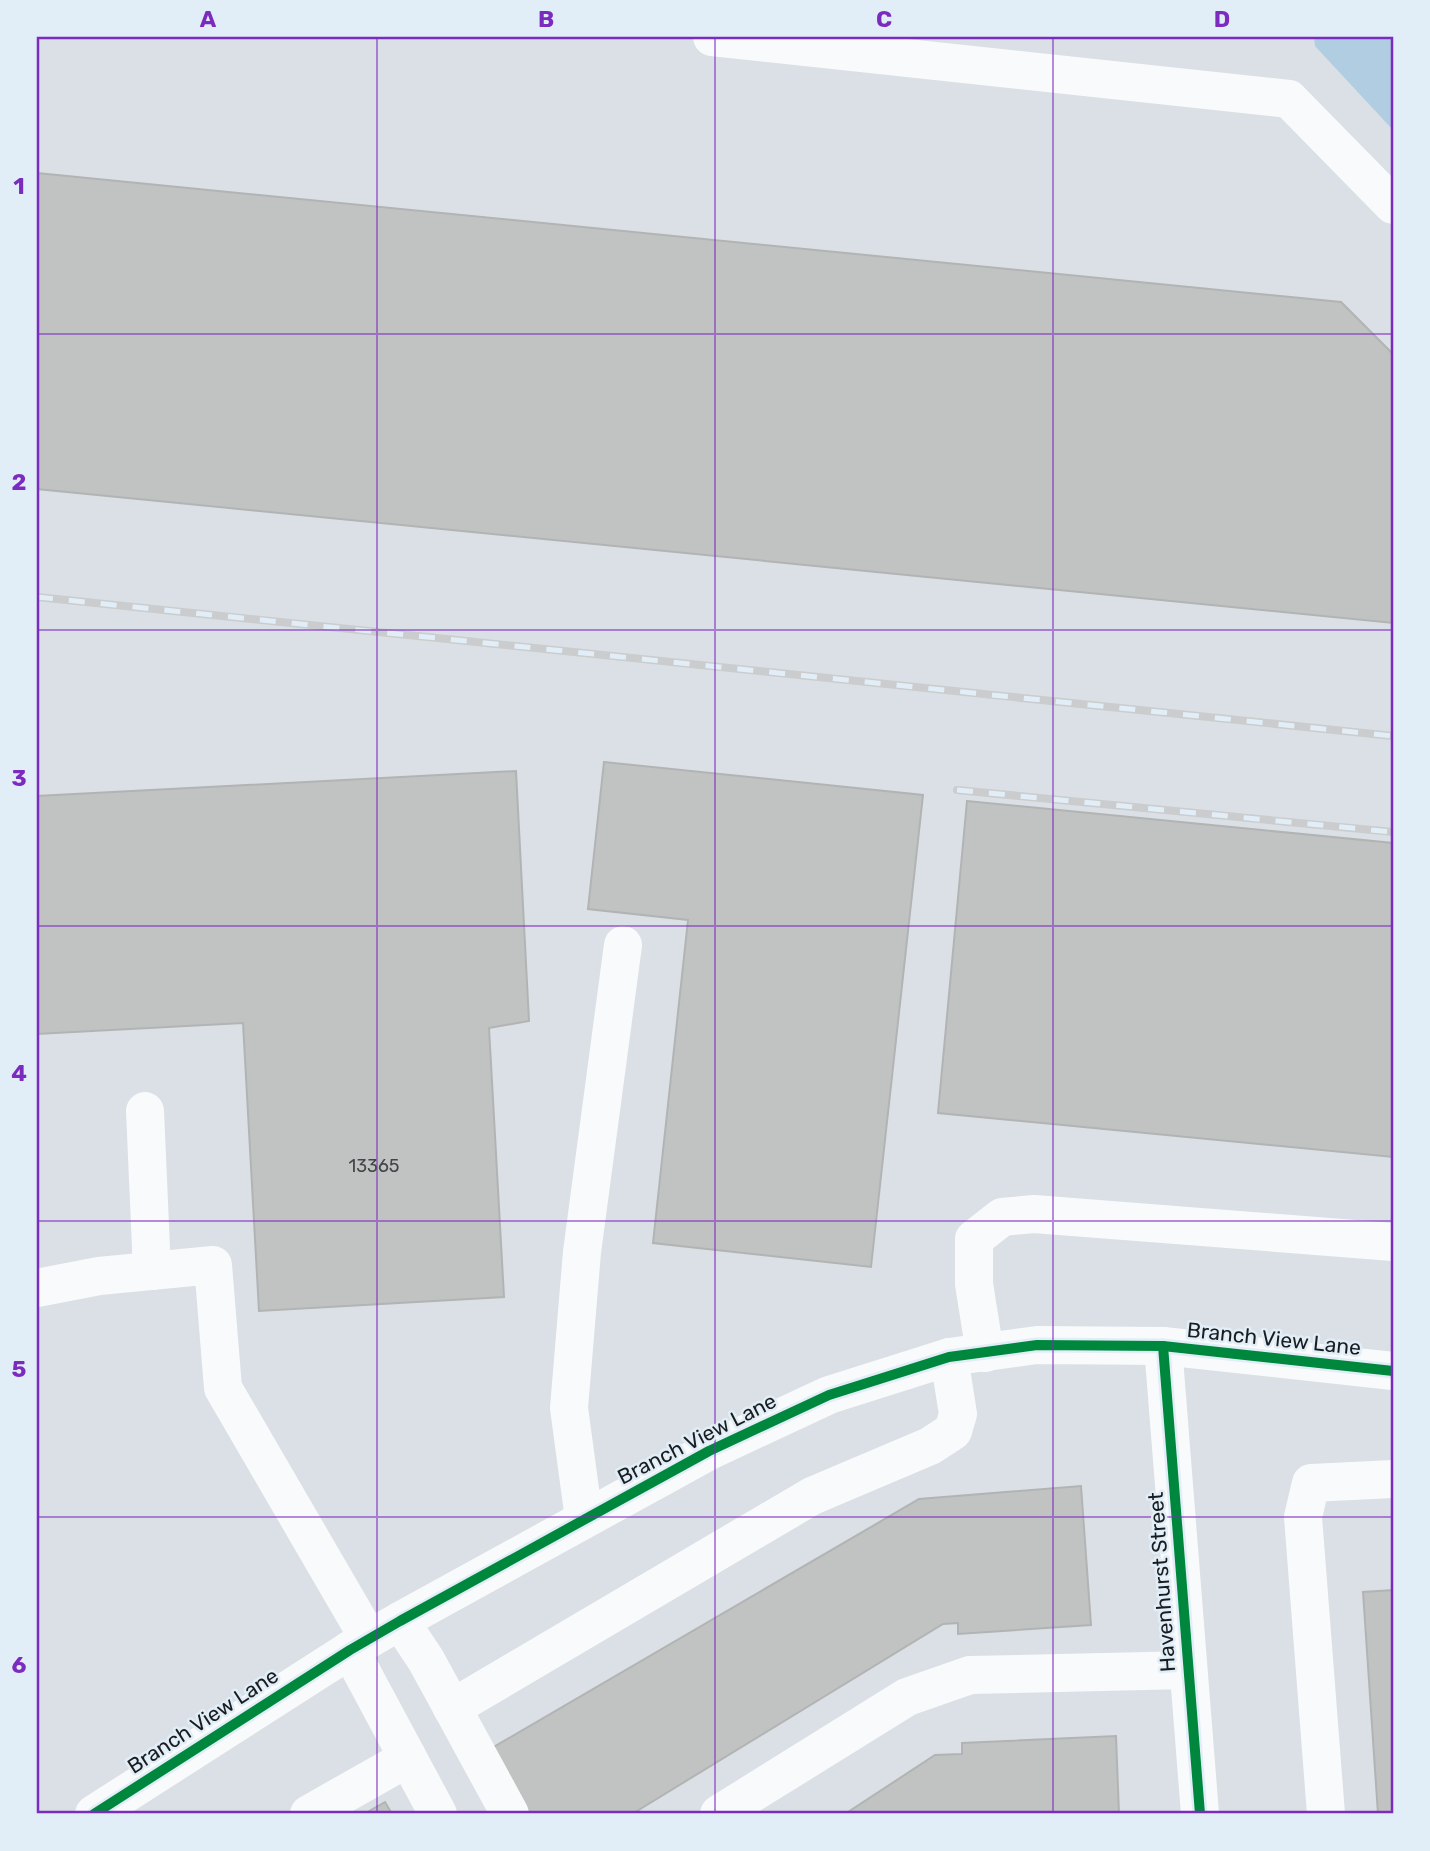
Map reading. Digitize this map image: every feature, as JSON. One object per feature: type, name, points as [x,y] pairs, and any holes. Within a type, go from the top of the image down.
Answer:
[{"type":"street","points":[[712,37],[1289,99],[1393,205]]},
{"type":"street","points":[[584,1519],[569,1408],[582,1252],[624,945]]},
{"type":"street","points":[[145,1111],[152,1271]]},
{"type":"street","points":[[452,1708],[812,1496],[930,1446],[953,1431],[967,1355],[974,1284],[974,1239],[1002,1217],[1034,1214],[1393,1242]]},
{"type":"street","points":[[37,1289],[99,1276],[213,1265],[223,1388],[373,1637],[408,1758],[438,1814]]},
{"type":"street","name":"Branch View Lane","points":[[94,1814],[373,1637],[709,1451],[829,1395],[967,1355],[1037,1345],[1163,1346],[1393,1371]]},
{"type":"street","name":"Havenhurst Street","points":[[1163,1346],[1200,1814]]},
{"type":"street","points":[[1326,1814],[1303,1517],[1311,1483],[1393,1479]]},
{"type":"street","points":[[373,1637],[426,1660],[510,1814]]},
{"type":"street","points":[[719,1814],[763,1801],[907,1697],[970,1675],[1188,1670]]},
{"type":"street","points":[[309,1814],[408,1758]]},
{"type":"shaded area","points":[[1314,37],[1393,37],[1393,130],[1315,46]]},
{"type":"building","points":[[37,173],[1341,302],[1393,354],[1393,623],[37,489]]},
{"type":"building","points":[[604,762],[923,795],[871,1267],[653,1243],[688,920],[588,909]]},
{"type":"building","points":[[516,771],[529,1021],[489,1028],[504,1297],[259,1311],[243,1023],[37,1034],[37,796]]},
{"type":"building","points":[[967,801],[1393,843],[1393,1157],[938,1113]]},
{"type":"building","points":[[1081,1486],[1091,1625],[958,1634],[958,1623],[943,1624],[632,1814],[522,1814],[485,1752],[919,1499]]},
{"type":"building","points":[[1393,1590],[1393,1814],[1378,1814],[1363,1592]]},
{"type":"building","points":[[1116,1736],[1119,1814],[845,1814],[935,1755],[962,1754],[962,1743]]},
{"type":"building","points":[[385,1802],[392,1814],[364,1814]]},
{"type":"railway","points":[[37,597],[1393,736]]},
{"type":"railway","points":[[957,790],[1393,832]]},
{"type":"cycle path","points":[[94,1814],[350,1650],[400,1621],[709,1451],[829,1395],[949,1357],[1037,1345],[1163,1346],[1393,1371]]},
{"type":"cycle path","points":[[1163,1346],[1200,1814]]}]
